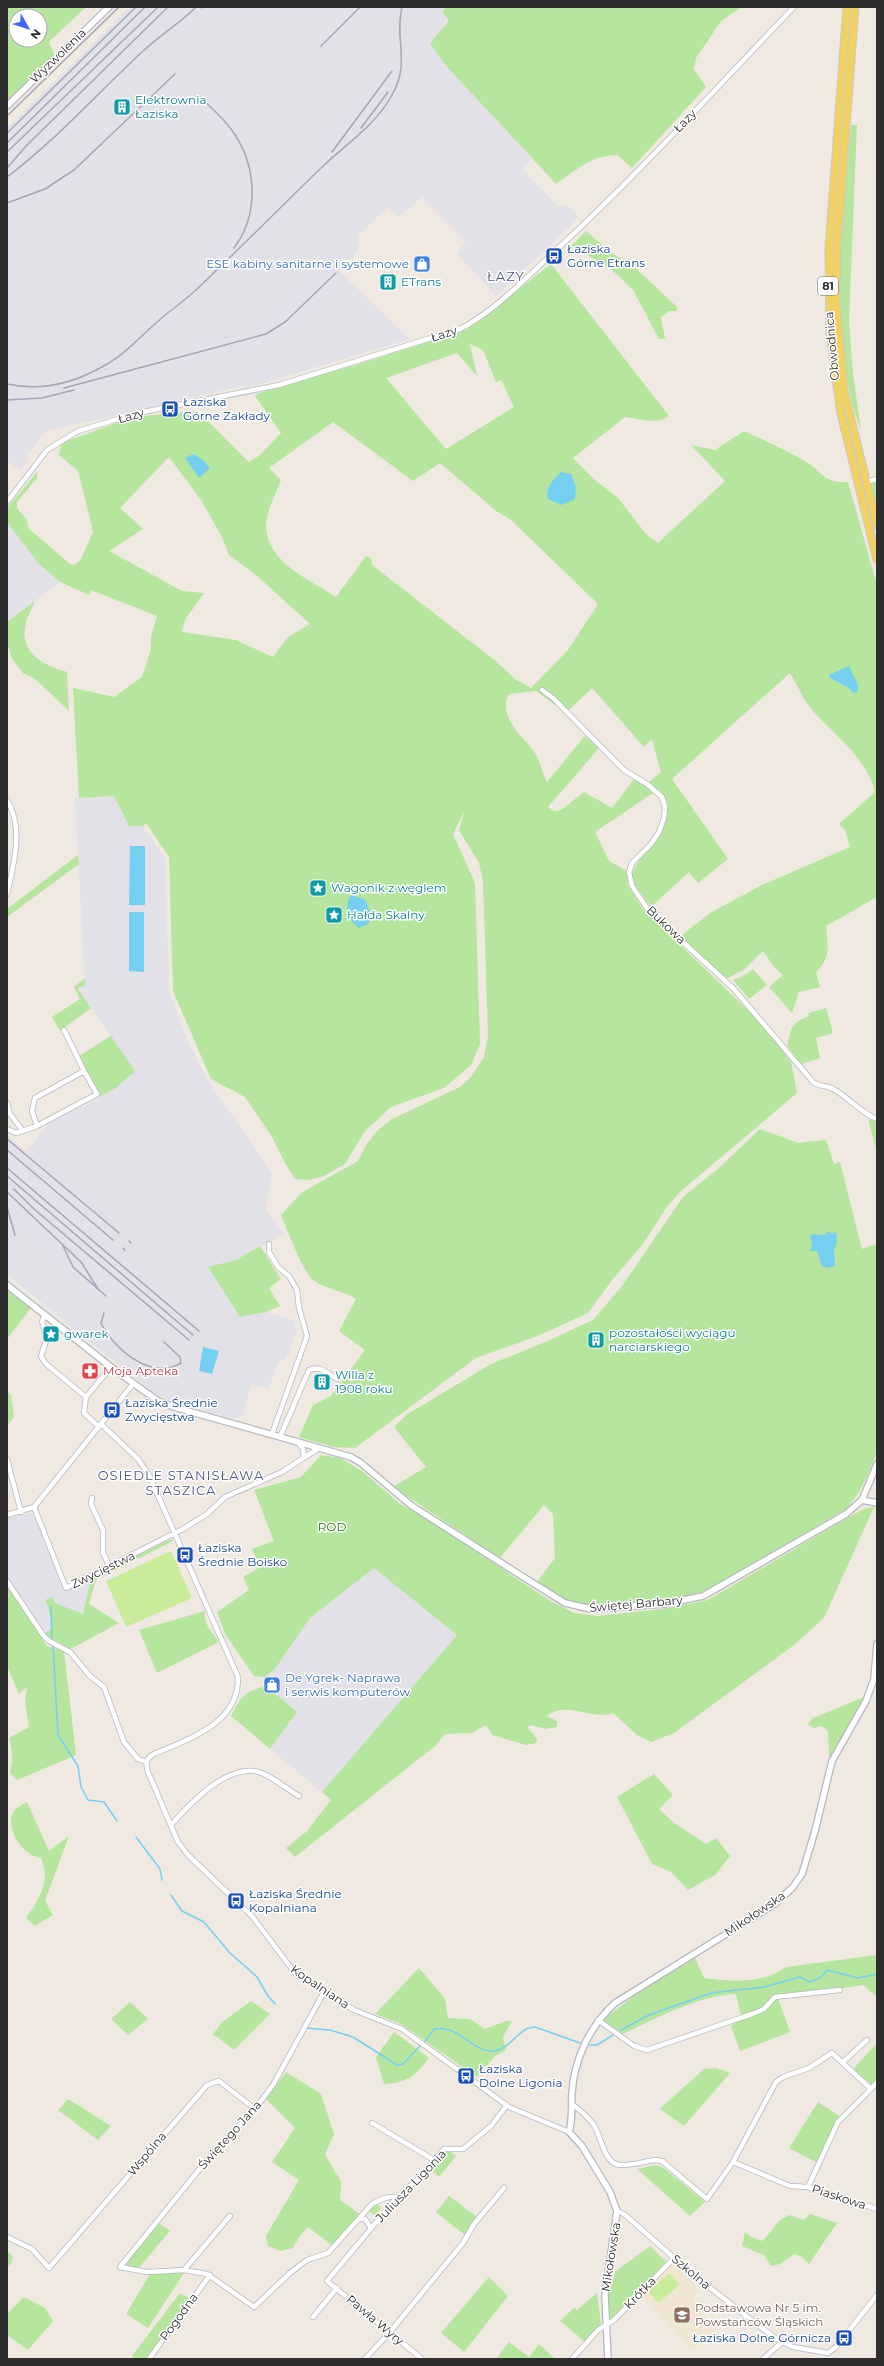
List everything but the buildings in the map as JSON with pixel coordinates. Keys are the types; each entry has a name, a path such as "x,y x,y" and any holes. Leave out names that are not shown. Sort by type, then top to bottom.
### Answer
{"main road":[{"name":"Obwodnica","path":"847,7 829,248 829,315 834,371 841,414 877,560"},
{"name":"Obwodnica","path":"855,7 837,244 836,304 844,391 877,525"}],"street":[{"name":"Wyzwolenia","path":"7,106 109,7"},
{"name":"Łazy","path":"7,502 47,450 78,431 138,413 279,385 460,329 476,320 496,305 586,222 794,7"},
{"path":"866,482 877,479"},
{"name":"Bukowa","path":"542,690 571,715 624,770 647,784 662,797 665,807 664,818 659,832 651,844 640,853 628,872 632,886 649,911 733,988 813,1082 818,1086 833,1088 866,1115 877,1119"},
{"path":"7,800 13,810 17,830 7,894"},
{"path":"7,1128 16,1133 37,1126 97,1094 64,1030"},
{"path":"37,1126 32,1111 35,1098 84,1071"},
{"path":"7,1103 10,1114 23,1131"},
{"path":"269,1244 268,1248 278,1267 292,1279 297,1290 299,1308 307,1336 272,1434"},
{"name":"Świętej Barbary","path":"7,1285 133,1384 158,1401 174,1407 351,1457 361,1463 412,1506 516,1573 565,1603 591,1610 664,1604 703,1596 846,1514 862,1500 877,1464"},
{"path":"45,1315 42,1321 47,1338 41,1356 45,1363 86,1397"},
{"path":"7,1581 43,1635 49,1641 70,1652 90,1676 104,1687 124,1742 138,1759 146,1762 152,1755 201,1734 216,1723 233,1702 238,1685 238,1677 232,1660 149,1475 138,1459 84,1413 86,1397 111,1367"},
{"path":"280,1437 309,1370 319,1368 336,1379"},
{"path":"7,1516 34,1507 101,1426 133,1384"},
{"path":"298,1442 303,1449 304,1458"},
{"name":"Zwycięstwa","path":"34,1507 66,1588 175,1534 206,1514 225,1497 282,1472 319,1448"},
{"path":"7,1460 21,1512"},
{"path":"92,1498 91,1504 103,1530 103,1553 110,1567"},
{"path":"862,1500 877,1503"},
{"name":"Mikołowska","path":"608,2359 605,2326 605,2295 617,2211 610,2192 578,2141 569,2132 576,2065 598,2020 615,2003 776,1903 793,1887 802,1874 809,1852 832,1760 866,1701 874,1679 877,1644"},
{"name":"Kopalniana","path":"146,1762 148,1772 171,1825 188,1855 252,1916 290,1969 324,1992 360,2013 393,2024 507,2105 569,2132"},
{"path":"171,1825 194,1800 219,1781 241,1772 260,1772 299,1796"},
{"path":"598,2020 634,2046 647,2050 752,2014 764,2009 775,1997 840,1990"},
{"name":"Świętego Jana","path":"120,2267 211,2155 255,2109 273,2085 324,1992"},
{"path":"843,2062 867,2040"},
{"path":"572,2104 582,2111 594,2126 608,2157 612,2162 619,2165 656,2160 662,2161 707,2199 734,2162 776,2082 783,2076 809,2068 832,2053 871,2089"},
{"name":"Wspólna","path":"7,2237 32,2249 50,2268 207,2085 219,2081 255,2109"},
{"path":"808,2187 838,2122 877,2082"},
{"name":"Juliusza Ligonia","path":"327,2281 398,2197 444,2149 463,2149 490,2126 507,2105"},
{"path":"372,2123 434,2160"},
{"name":"Piaskowa","path":"734,2162 790,2186 808,2187 877,2209"},
{"path":"365,2359 390,2332 463,2243 474,2224 504,2188"},
{"path":"359,2219 372,2204 392,2196 398,2197"},
{"name":"Szkolna","path":"617,2211 624,2214 707,2286 782,2342 793,2347 828,2353"},
{"path":"184,2270 230,2216"},
{"name":"Juliusza Ligonia","path":"120,2267 147,2272 184,2270 210,2275 254,2307 307,2260 328,2252 359,2219 365,2219 371,2228"},
{"name":"Krótka","path":"572,2359 598,2330 614,2320 674,2258"},
{"name":"Pogodna","path":"149,2359 210,2275"},
{"name":"Pawła Wyry","path":"327,2281 422,2359"},
{"path":"313,2317 337,2288"},
{"path":"828,2359 828,2353 836,2348 877,2295"},
{"path":"763,2359 782,2342"}],"shaded area":[{"path":"130,7 447,7 442,12 450,21 431,43 447,67 532,159 522,169 559,207 567,205 578,216 569,227 496,296 457,254 466,241 422,197 399,217 388,207 358,235 359,250 339,271 410,339 244,389 243,386 47,431 25,457 29,461 20,471 7,461 7,128"},
{"path":"7,522 38,563 60,582 7,622"},
{"path":"114,796 129,826 143,826 165,858 169,990 187,1040 208,1081 272,1174 266,1211 284,1233 236,1260 208,1268 240,1317 266,1312 294,1320 297,1330 286,1359 278,1362 269,1388 251,1385 243,1415 233,1419 160,1397 7,1274 7,1135 26,1151 55,1117 87,1105 116,1088 135,1071 77,988 85,986 75,799"},
{"path":"33,1513 49,1547 64,1590 91,1578 83,1614 55,1603 47,1604 51,1629 44,1634 7,1580 7,1517"},
{"path":"374,1568 457,1635 322,1792 270,1749 297,1712 266,1686 265,1677 275,1669 310,1618"},
{"name":"Podstawowa Nr 5 im. Powstańców Śląskich","path":"673,2264 700,2290 693,2299 716,2330 693,2349 641,2295"}],"green space":[{"path":"7,7 86,7 49,42 55,56 7,103"},
{"path":"447,7 742,7 721,21 696,58 694,69 706,87 632,168 617,155 608,156 592,160 556,184 447,67 430,43 449,21 442,11"},
{"path":"851,125 857,125 849,321 853,374 861,430 850,397 844,360 841,321 840,280 844,199"},
{"path":"586,231 613,254 631,264 677,307 677,311 669,311 661,317 665,339 659,339 633,290 610,268 571,246"},
{"path":"551,264 669,416 664,419 653,421 625,417 573,458 595,480 618,498 646,534 658,543 725,481 691,445 715,450 744,431 803,460 828,479 833,481 848,482 877,585 877,897 826,926 828,945 826,956 821,967 816,972 820,987 799,992 792,1013 769,987 783,975 775,968 763,951 745,969 726,979 681,936 710,913 762,885 850,847 845,830 839,824 875,792 865,768 849,748 809,706 790,673 672,779 728,859 698,883 689,872 651,907 635,885 632,875 627,884 643,909 759,1021 791,1062 797,1093 680,1192 666,1208 643,1244 612,1280 588,1313 540,1335 476,1358 355,1448 334,1447 299,1437 313,1405 331,1396 365,1350 339,1331 356,1299 323,1286 313,1280 300,1260 281,1215 301,1193 358,1161 366,1145 378,1130 392,1119 460,1087 470,1078 484,1057 488,1036 483,882 479,863 459,830 465,810 453,834 475,883 480,1044 471,1065 444,1088 391,1107 365,1131 345,1164 322,1177 308,1180 295,1179 271,1135 245,1097 211,1079 173,991 169,857 146,823 143,826 129,826 114,796 79,798 73,688 114,697 142,677 151,649 151,636 157,616 91,590 89,595 60,582 38,563 7,522 7,508 37,472 37,478 17,502 17,508 26,519 29,529 70,564 74,565 80,561 93,532 78,471 59,455 61,443 133,417 198,411 249,462 259,456 281,433 255,396 259,393 362,363 466,330","holes":["470,344 483,350 496,382 501,380 514,407 446,449 386,378 457,353 477,376","333,422 413,481 440,463 496,511 511,520 598,604 568,650 531,688 515,679 497,662 372,565 371,558 366,556 336,597 290,568 273,549 268,537 266,524 267,519 270,507 281,480 269,468","169,457 201,500 222,537 229,555 256,575 310,624 288,637 273,657 236,640 182,632 185,620 204,593 182,591 109,551 143,529 120,508","592,688 644,747 652,739 661,772 648,783 634,779 612,808 584,792 561,810 554,811 548,807 599,748 585,736 547,782 535,753 513,726 506,711 506,703 509,694 536,691 566,713","659,789 665,801 667,812 664,823 659,833 637,863 632,874 609,861 595,832"]},
{"path":"877,482 877,511 870,484"},
{"path":"35,601 25,627 27,645 31,652 43,662 67,672 69,711 35,679 23,673 12,659 7,643 7,622"},
{"path":"78,855 79,864 7,917 7,909"},
{"path":"753,969 767,985 749,999 733,980 747,974"},
{"path":"85,978 85,986 77,988 91,1008 60,1031 52,1017 80,999 74,987"},
{"path":"826,1008 833,1033 816,1038 820,1058 801,1064 787,1045 791,1030 795,1024 809,1016 808,1013"},
{"path":"111,1036 135,1071 116,1088 100,1097 79,1056"},
{"path":"869,1119 877,1122 877,1153 869,1123"},
{"path":"760,1129 798,1143 826,1140 834,1164 840,1162 862,1249 877,1244 877,1450 865,1481 857,1495 846,1509 705,1591 661,1602 597,1606 575,1605 537,1582 555,1558 553,1514 544,1505 500,1558 393,1487 426,1467 394,1427 406,1415 491,1364 543,1343 593,1320 622,1286 683,1197 720,1167"},
{"path":"260,1246 281,1279 269,1288 280,1306 266,1312 240,1317 208,1267 236,1260"},
{"path":"7,1290 31,1308 7,1339"},
{"path":"7,1391 11,1395 14,1417 7,1426"},
{"name":"ROD","path":"321,1455 340,1458 362,1471 400,1504 427,1519 549,1600 574,1613 597,1616 662,1609 708,1600 849,1517 866,1508 874,1507 824,1618 794,1645 674,1733 651,1742 637,1735 613,1713 596,1715 563,1710 547,1716 557,1721 557,1727 546,1729 531,1725 527,1727 537,1739 536,1743 526,1745 492,1735 486,1725 472,1733 445,1734 435,1746 295,1857 286,1848 306,1832 331,1800 322,1792 457,1635 374,1568 310,1618 275,1669 265,1677 254,1676 225,1634 217,1612 249,1590 243,1577 260,1567 252,1549 274,1541 254,1490 301,1477"},
{"path":"171,1539 173,1541 96,1580 89,1604 119,1623 71,1649 44,1634 51,1629 50,1614 45,1600 52,1597 55,1603 83,1614 91,1578"},
{"path":"171,1551 192,1598 126,1627 106,1581"},
{"path":"7,1586 47,1646 64,1651 76,1755 17,1780 10,1773 12,1756 9,1738 29,1727 25,1701 27,1687 19,1694 7,1666"},
{"path":"205,1611 205,1620 219,1642 157,1673 139,1630"},
{"path":"266,1686 297,1712 270,1749 231,1716 240,1699 253,1690"},
{"path":"864,1697 829,1759 828,1731 822,1726 814,1728 807,1724 813,1718"},
{"path":"654,1774 673,1795 659,1809 674,1823 706,1844 716,1838 730,1856 715,1875 688,1890 671,1872 652,1864 617,1797"},
{"path":"27,1802 49,1851 69,1836 45,1901 53,1915 35,1926 26,1918 42,1890 45,1875 44,1867 41,1858 34,1856 22,1847 13,1833 11,1826 14,1811"},
{"path":"877,1955 877,1997 863,1985 778,1998 790,2032 740,2051 731,2026 741,2016 736,1994 692,2003 622,2034 603,2020 639,1992 695,1958 704,1978 736,1981 757,1979 777,1973 786,1967"},
{"path":"419,1968 445,1999 448,2018 470,2019 485,2029 506,2021 512,2021 503,2037 506,2050 495,2056 477,2077 401,2024 375,2014"},
{"path":"251,2001 270,2014 234,2050 213,2034 222,2022"},
{"path":"130,2002 148,2019 128,2035 111,2019"},
{"path":"394,2032 429,2058 415,2074 405,2080 384,2084 376,2057"},
{"path":"877,2043 877,2083 873,2086 853,2069"},
{"path":"716,2068 730,2073 684,2126 660,2109 704,2069"},
{"path":"286,2072 321,2094 334,2134 325,2154 341,2182 340,2200 361,2215 333,2246 308,2227 299,2237 293,2248 281,2251 268,2246 266,2236 299,2180 272,2162 295,2128 266,2099"},
{"path":"68,2099 111,2126 98,2140 58,2110"},
{"path":"818,2102 841,2117 818,2163 789,2148"},
{"path":"447,2149 456,2156 439,2177 430,2169"},
{"path":"656,2165 664,2168 705,2202 690,2216 637,2169"},
{"path":"449,2196 477,2217 465,2235 436,2212"},
{"path":"376,2203 381,2208 375,2216 369,2211"},
{"path":"810,2214 837,2223 809,2264 802,2257 794,2254 780,2264 771,2266 764,2255 742,2246 745,2232 751,2237 763,2241 780,2220 789,2215 804,2220"},
{"path":"157,2222 170,2231 138,2269 123,2266"},
{"path":"650,2246 666,2262 610,2320 608,2318 608,2294 616,2271"},
{"path":"7,2250 13,2257 11,2264 7,2267"},
{"path":"166,2272 184,2273 148,2328 126,2314 150,2274"},
{"path":"670,2273 680,2285 658,2303 648,2291"},
{"path":"489,2277 508,2296 464,2352 441,2333"},
{"path":"180,2293 191,2299 147,2359 135,2359 132,2356"},
{"path":"597,2293 601,2324 584,2341 560,2321 574,2308 577,2310"},
{"path":"24,2297 45,2308 53,2321 28,2350 7,2335 7,2314"},
{"path":"509,2342 529,2357 539,2344 555,2359 496,2359"}],"water":[{"path":"193,454 203,460 210,468 199,478 185,458"},
{"path":"561,472 571,474 576,487 575,499 562,505 548,499 547,495 550,484"},
{"path":"849,666 858,685 858,692 854,693 847,687 830,678 829,675"},
{"path":"130,846 145,846 145,905 129,905"},
{"path":"352,895 365,900 370,912 369,923 359,928 352,921 348,912 347,903"},
{"path":"129,912 144,912 144,972 129,971"},
{"path":"828,1231 833,1234 836,1231 837,1243 834,1249 835,1266 827,1268 822,1266 817,1251 810,1251 812,1246 810,1236 812,1234 825,1235"},
{"path":"203,1347 219,1351 212,1374 199,1371"}],"waterway":[{"path":"51,1607 52,1640"},
{"path":"53,1644 58,1735 78,1766 81,1787 88,1800 104,1802 117,1821"},
{"path":"136,1837 160,1869 162,1880"},
{"path":"171,1895 182,1911 204,1922 230,1953 257,1977 268,1996 275,2004"},
{"path":"621,2030 649,2015 711,1993 764,1987 800,1977 810,1982 820,1978 827,1970 858,1978 877,1974"},
{"path":"424,2043 434,2029 443,2029 458,2034 479,2048 493,2051 505,2047 524,2031 535,2027 580,2043"},
{"path":"305,2028 330,2030 353,2037 397,2065 403,2064 421,2045"},
{"path":"590,2045 597,2045 613,2035"}],"railway":[{"path":"7,116 119,7"},
{"path":"7,133 136,7"},
{"path":"7,143 145,7"},
{"path":"7,152 158,7"},
{"path":"7,168 27,145 168,7"},
{"path":"7,177 42,148 142,52 196,7"},
{"path":"321,46 360,7"},
{"path":"7,384 31,387 55,385 89,374 116,359 196,290 321,168 360,134 385,106 398,83 401,61 400,19 402,7"},
{"path":"332,152 392,71"},
{"path":"7,203 45,189 74,170 175,74"},
{"path":"361,128 388,92"},
{"path":"199,96 231,129 240,143 246,157 250,173 252,188 248,220 234,248"},
{"path":"64,388 266,334 285,322 336,273"},
{"path":"7,400 42,398 74,390"},
{"path":"7,1139 119,1233"},
{"path":"7,1150 113,1240"},
{"path":"7,1168 199,1331"},
{"path":"7,1176 193,1335"},
{"path":"14,1189 34,1209 189,1340"},
{"path":"7,1192 81,1262 98,1289"},
{"path":"7,1207 15,1235"},
{"path":"63,1246 73,1267 106,1296"},
{"path":"104,1313 101,1323 114,1342 123,1351 145,1365 157,1368 169,1367 181,1363 180,1357 164,1342"}],"place":[{"name":"Elektrownia Łaziska","path":"122,107"},
{"name":"Łaziska Górne Etrans","path":"554,256"},
{"name":"ESE kabiny sanitarne i systemowe","path":"422,264"},
{"name":"ETrans","path":"388,282"},
{"name":"Łaziska Górne Zakłady","path":"170,409"},
{"name":"Wagonik z węglem","path":"318,888"},
{"name":"Hałda Skalny","path":"334,915"},
{"name":"gwarek","path":"51,1334"},
{"name":"pozostałości wyciągu narciarskiego","path":"596,1340"},
{"name":"Moja Apteka","path":"90,1371"},
{"name":"Willa z 1908 roku","path":"322,1382"},
{"name":"Łaziska Średnie Zwycięstwa","path":"112,1410"},
{"name":"Łaziska Średnie Boisko","path":"185,1555"},
{"name":"De Ygrek- Naprawa i serwis komputerów","path":"272,1685"},
{"name":"Łaziska Średnie Kopalniana","path":"236,1901"},
{"name":"Łaziska Dolne Ligonia","path":"466,2076"},
{"name":"Podstawowa Nr 5 im. Powstańców Śląskich","path":"682,2315"},
{"name":"Łaziska Dolne Górnicza","path":"844,2338"}],"district":[{"name":"ŁAZY","path":"506,276"},
{"name":"OSIEDLE STANISŁAWA STASZICA","path":"181,1482"}]}
